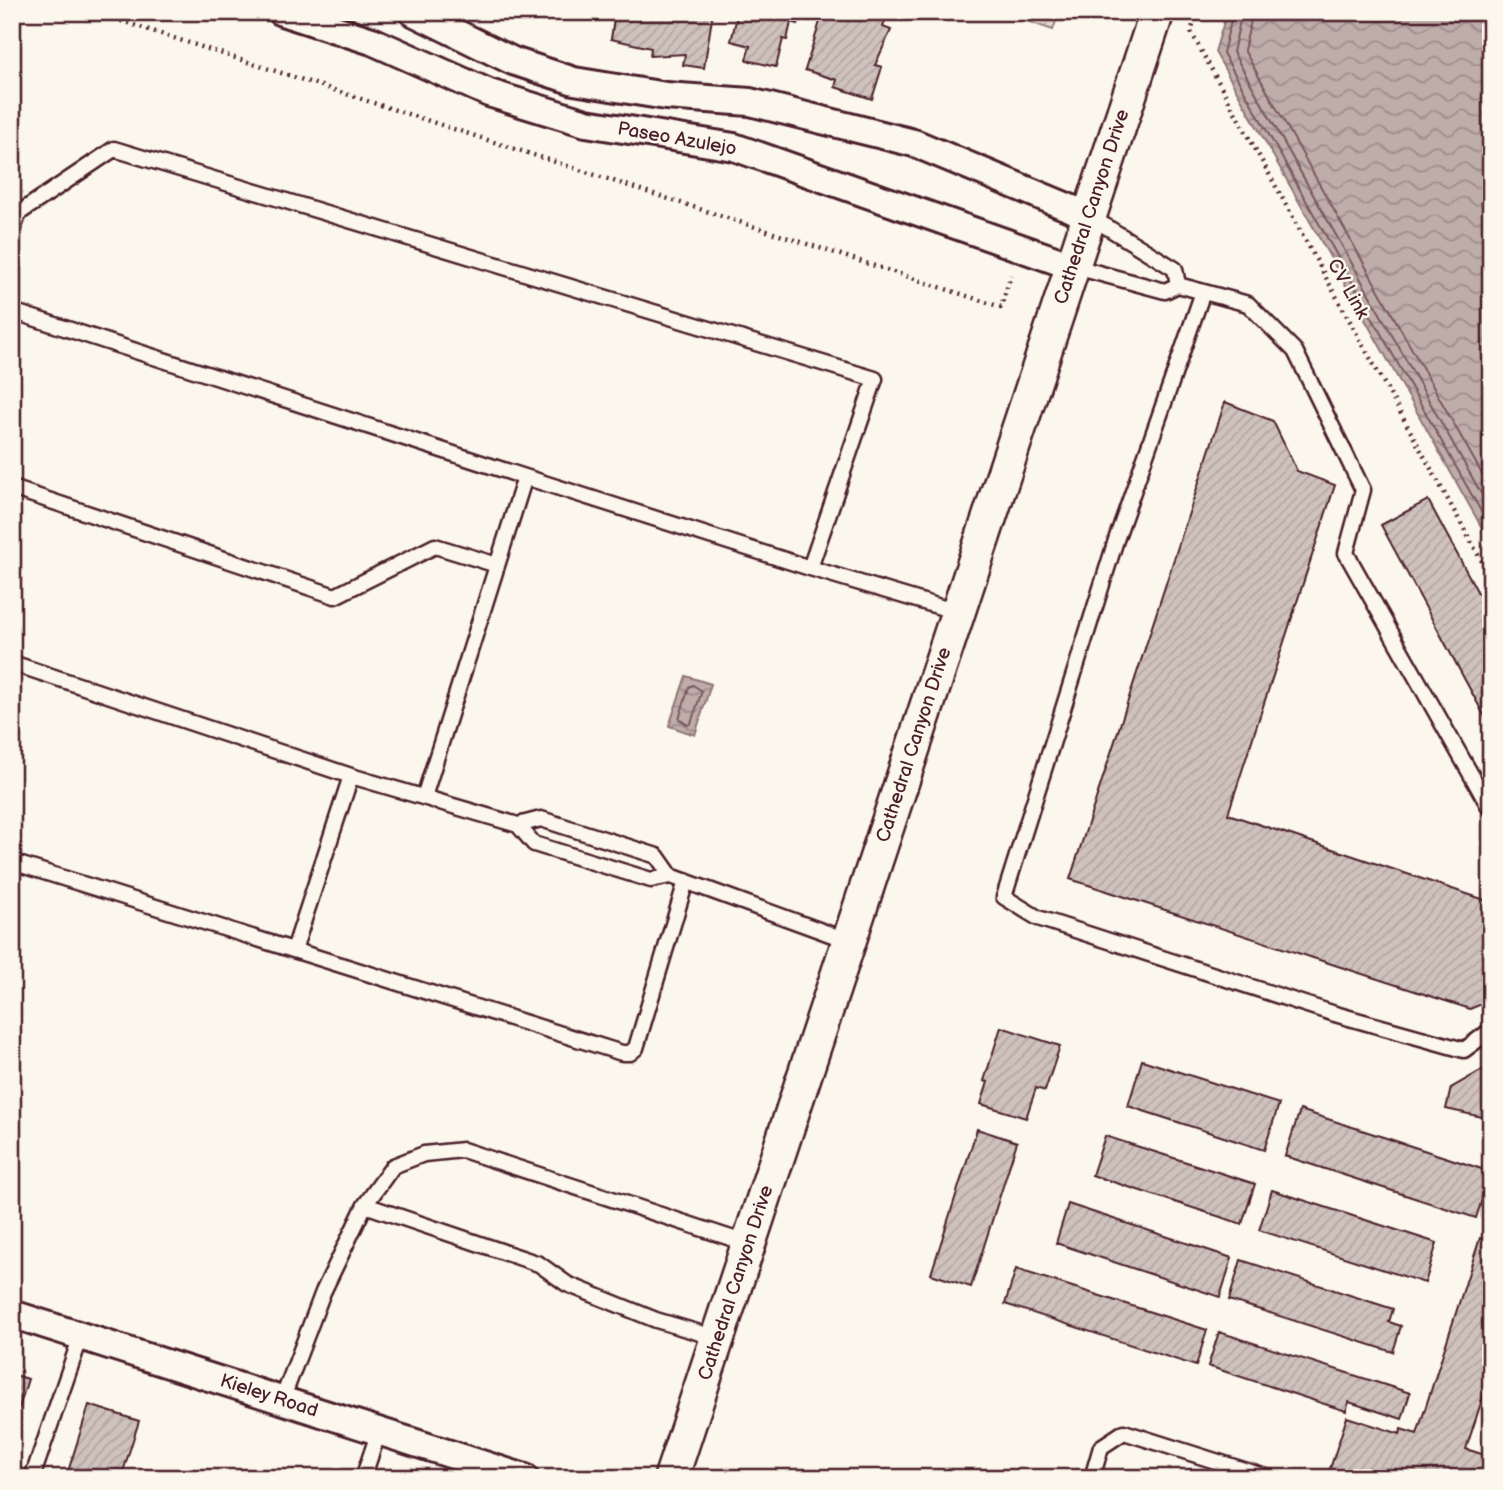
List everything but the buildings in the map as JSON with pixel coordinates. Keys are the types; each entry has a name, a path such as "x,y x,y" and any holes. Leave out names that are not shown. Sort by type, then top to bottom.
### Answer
{"street":[{"name":"Paseo Azulejo","path":"282,12 372,41 489,93 586,123 734,147 1072,266"},
{"name":"Paseo Azulejo","path":"413,12 513,61 574,81 666,96 750,102 914,143 1089,216"},
{"name":"Cathedral Canyon Drive","path":"671,1478 1157,12"},
{"name":"Kieley Road","path":"12,1314 525,1478"}],"lane":[{"path":"12,232 19,213 114,149 875,379 810,568"},
{"path":"1089,216 1175,269 1178,285"},
{"path":"1072,266 1165,291 1178,285 1248,304 1295,351 1363,490 1346,554 1491,810"},
{"path":"1203,292 1116,540 1003,897 1038,918 1335,1014 1465,1050 1491,1030"},
{"path":"12,311 524,477 957,612"},
{"path":"424,797 524,477"},
{"path":"12,488 335,596 435,545 498,565"},
{"path":"12,663 351,776 518,825 541,819 657,856 679,879"},
{"path":"294,950 351,776"},
{"path":"518,825 534,844 651,880 679,879 849,941"},
{"path":"12,862 631,1053 636,1048 679,879"},
{"path":"282,1400 323,1292 365,1205 393,1166 424,1154 463,1150 749,1244"},
{"path":"365,1205 539,1264 567,1284 656,1320 718,1338"},
{"path":"32,1478 81,1336"},
{"path":"363,1478 379,1431"},
{"path":"1091,1478 1101,1447 1124,1432 1269,1478"}],"path":[{"path":"94,12 1001,307 1011,274"},
{"name":"CV Link","path":"1197,12 1191,32 1491,578"}],"shaded area":[{"path":"1000,12 1059,12 1053,30"}],"water":[{"path":"1227,12 1491,12 1491,544 1215,52"},
{"path":"686,676 711,684 695,735 669,726"}]}
